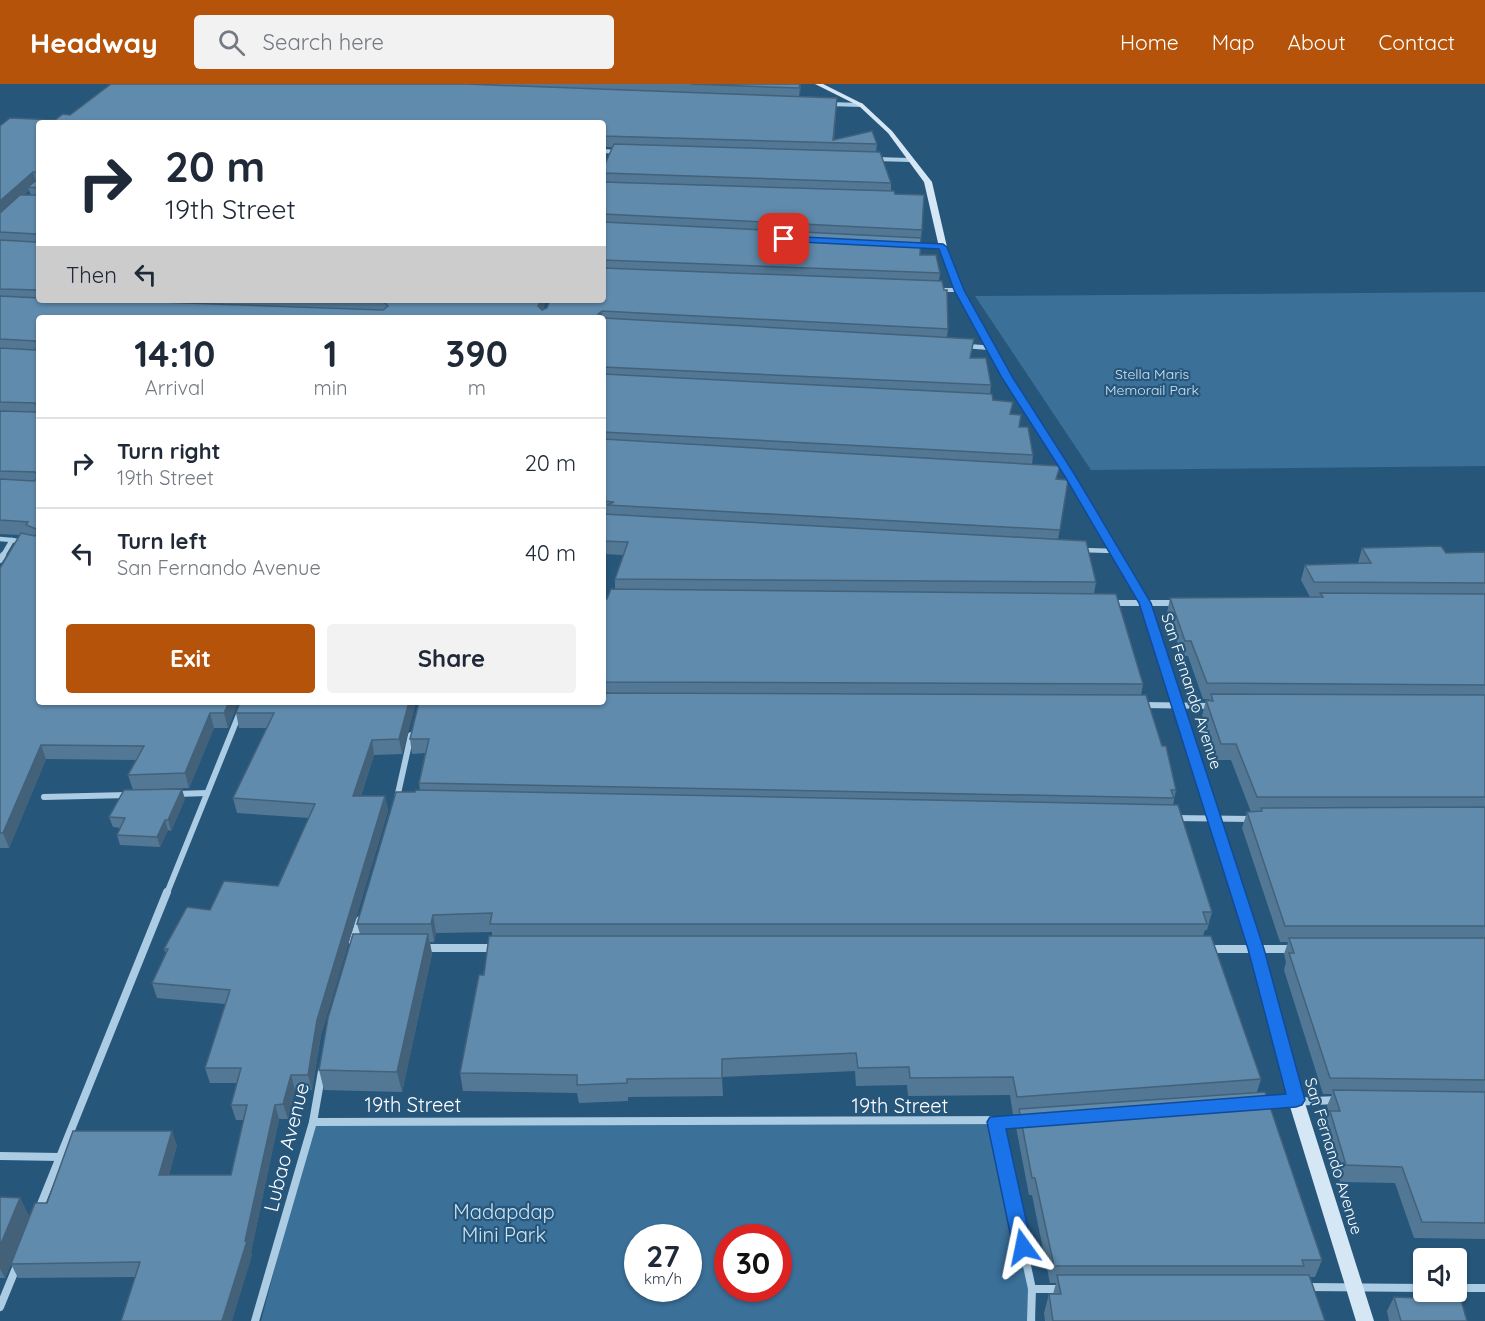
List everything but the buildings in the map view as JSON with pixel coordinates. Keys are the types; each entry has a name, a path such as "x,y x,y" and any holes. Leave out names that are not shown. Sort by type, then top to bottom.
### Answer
{"main road":[{"name":"San Fernando Avenue","path":"818,84 861,105 890,132 909,160 928,182 943,247 959,290 1008,378 1070,475 1145,603 1256,949 1296,1100 1365,1321"}],"street":[{"path":"826,104 861,105"},
{"path":"606,151 623,152"},
{"path":"607,162 611,152"},
{"path":"873,159 909,160"},
{"path":"920,199 932,200"},
{"path":"908,245 943,247"},
{"path":"935,290 959,290"},
{"path":"957,346 992,348"},
{"path":"1013,403 1025,404"},
{"path":"1058,474 1070,475"},
{"path":"0,539 36,544"},
{"path":"0,560 12,540"},
{"path":"1078,549 1114,551"},
{"path":"1098,603 1180,603"},
{"path":"34,1222 243,705"},
{"path":"1131,705 1225,706"},
{"path":"408,802 396,802 414,724"},
{"path":"172,794 207,793"},
{"path":"44,797 137,795"},
{"path":"1167,818 1262,819"},
{"path":"362,914 352,948 363,948"},
{"path":"411,948 506,948"},
{"path":"1196,949 1302,949"},
{"name":"Lubao Avenue","path":"255,1321 313,1122 324,1058"},
{"path":"1250,1104 1296,1100 1343,1101"},
{"name":"19th Street","path":"313,1122 668,1119 996,1122 1031,1120"},
{"path":"996,1122 1032,1289 1031,1321"},
{"path":"0,1156 60,1158"},
{"path":"0,1307 21,1254"},
{"path":"1298,1287 1413,1288"},
{"path":"1467,1288 1485,1288"},
{"path":"1032,1289 1066,1289"}],"green space":[{"name":"Stella Maris Memorail Park","path":"1485,292 1485,466 1091,470 975,296"},
{"name":"Madapdap Mini Park","path":"313,1122 996,1122 1036,1321 261,1321"}],"route":[{"path":"784,239 943,247 959,290 1008,378 1070,475 1145,603 1256,949 1296,1100 996,1122 1023,1247"}]}
